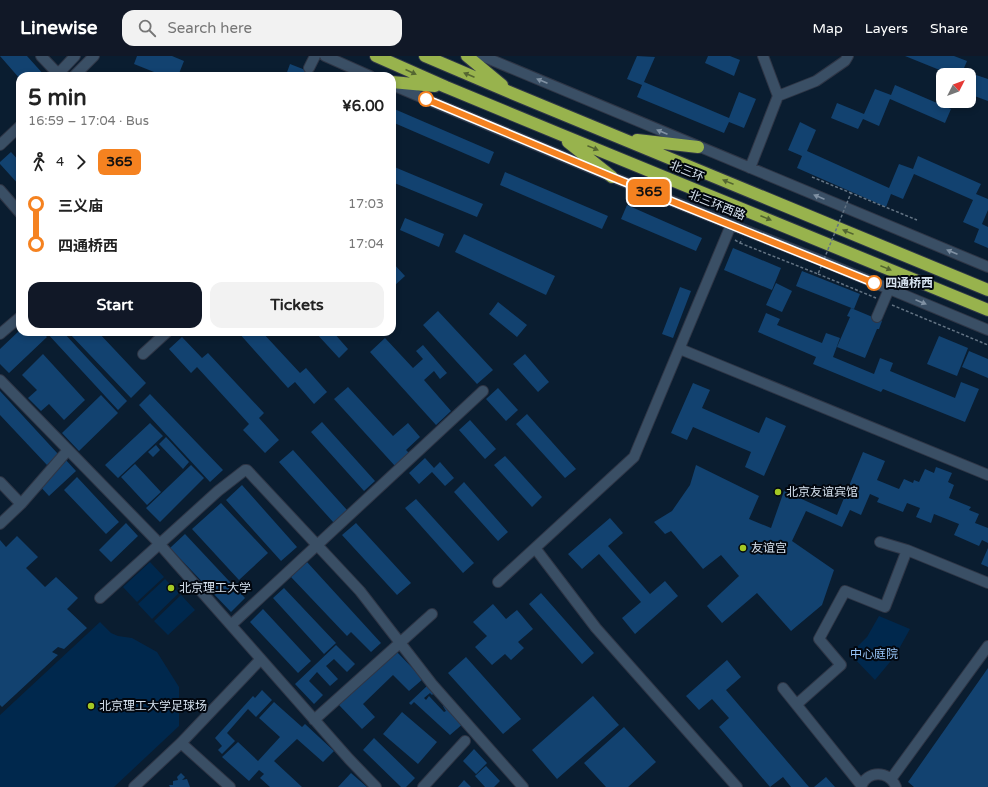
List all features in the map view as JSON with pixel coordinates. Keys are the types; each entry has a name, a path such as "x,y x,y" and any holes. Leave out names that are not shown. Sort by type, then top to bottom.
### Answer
{"highway":[{"name":"北三环","path":"376,56 557,134 988,310"},
{"name":"北三环","path":"425,56 988,290"},
{"path":"433,56 452,68"},
{"path":"467,56 514,94"},
{"path":"396,84 446,87"},
{"path":"557,134 612,177"},
{"path":"622,138 698,147"}],"street":[{"path":"41,56 56,72"},
{"path":"62,72 75,56"},
{"path":"78,72 94,56"},
{"path":"310,68 315,56"},
{"path":"324,56 361,72"},
{"path":"482,56 988,267"},
{"path":"750,168 778,96 763,56"},
{"path":"778,96 816,81 845,60 848,56"},
{"name":"北三环西路","path":"396,86 612,177 625,187 731,224 988,330"},
{"path":"0,145 16,130"},
{"path":"0,190 16,208"},
{"path":"498,582 634,457 731,224"},
{"path":"877,317 889,289"},
{"path":"0,334 16,320"},
{"path":"143,354 163,336"},
{"path":"680,349 988,475"},
{"path":"0,380 160,544 314,720 376,787"},
{"path":"231,625 316,544 482,391"},
{"path":"0,524 21,504 68,450"},
{"path":"100,598 218,491 244,470 247,470 360,591 432,684 522,787"},
{"path":"0,482 21,504"},
{"path":"880,542 907,550 988,583"},
{"path":"535,548 596,628 737,787"},
{"path":"797,704 841,665 819,639 844,591 885,607 907,550"},
{"path":"314,720 432,614"},
{"path":"783,688 861,786 868,777 882,774 893,783 988,646"},
{"path":"134,787 181,743 261,659"},
{"path":"423,787 465,740"},
{"path":"181,743 230,787"}],"path":[{"path":"812,177 917,220"},
{"path":"818,274 851,193"},
{"path":"740,243 988,345"}],"green space":[{"path":"150,562 164,577 137,602 123,587"},
{"path":"165,579 179,593 152,619 138,604"},
{"path":"181,595 195,610 168,635 154,621"},
{"name":"中心庭院","path":"879,616 910,629 895,656 875,680 850,654 867,637"},
{"name":"北京理工大学足球场","path":"100,622 111,633 118,636 132,638 157,652 179,687 179,726 114,787 0,787 0,715"}],"building":[{"path":"0,56 27,56 41,72 16,72 16,74"},
{"path":"137,56 172,56 184,61 180,72 154,72 134,64"},
{"path":"637,56 655,57 644,82 729,118 739,92 756,99 744,128 729,122 724,133 637,97 642,85 627,79"},
{"path":"708,56 730,56 740,60 734,76 705,63"},
{"path":"905,56 954,56 967,61 964,68 936,69"},
{"path":"290,64 310,72 287,72"},
{"path":"976,75 988,79 988,101 976,97"},
{"path":"895,85 936,103 936,108 951,109 945,123 890,99 879,126 863,119 858,129 831,118 837,103 864,114 875,89 891,95"},
{"path":"396,110 494,152 489,164 396,124"},
{"path":"800,122 816,130 807,151 889,188 899,164 913,169 918,156 981,184 976,194 988,199 988,210 982,224 988,227 988,248 974,242 979,229 963,222 973,200 914,174 903,199 891,194 886,207 797,168 802,156 788,150"},
{"path":"11,152 16,158 16,182 0,164 0,162"},
{"path":"396,168 483,204 477,217 396,184"},
{"path":"505,172 608,216 602,229 500,185"},
{"path":"627,205 702,238 696,251 621,219"},
{"path":"405,218 444,234 439,247 400,230"},
{"path":"464,234 555,276 546,295 455,252"},
{"path":"733,248 781,268 772,290 724,270"},
{"path":"396,266 405,276 396,284"},
{"path":"802,271 860,294 854,309 796,286"},
{"path":"776,283 792,291 782,312 766,305"},
{"path":"680,287 691,291 673,338 662,334"},
{"path":"498,302 527,325 517,337 489,314"},
{"path":"851,308 882,321 879,329 877,329 865,358 837,347 850,317 847,316"},
{"path":"438,311 493,370 477,384 423,325"},
{"path":"766,313 780,319 777,325 822,343 826,333 840,338 833,357 874,374 880,358 893,363 890,371 955,398 961,382 979,389 965,422 883,389 881,392 813,364 816,357 758,332"},
{"path":"16,334 16,336 47,337 9,373 0,364 0,349"},
{"path":"50,336 67,336 127,401 118,410"},
{"path":"72,336 102,336 146,383 131,398"},
{"path":"242,336 266,336 300,373 306,368 327,392 314,404 295,382 288,388"},
{"path":"319,336 337,336 348,349 339,358"},
{"path":"939,336 968,348 957,376 927,364"},
{"path":"182,337 202,358 208,353 264,413 259,418 279,440 265,453 243,430 249,424 197,367 191,373 169,349"},
{"path":"385,338 413,368 423,359 416,351 423,345 447,373 440,379 434,371 424,380 451,411 436,425 370,352"},
{"path":"969,351 988,359 988,378 962,367"},
{"path":"43,354 85,400 64,420 49,404 41,411 28,398 37,390 22,375"},
{"path":"525,354 549,382 538,392 513,364"},
{"path":"693,383 710,390 702,408 759,433 766,417 786,426 764,476 745,467 751,452 693,427 687,440 671,433"},
{"path":"348,387 393,436 408,423 420,437 406,450 409,453 395,466 334,399"},
{"path":"498,388 518,410 506,421 486,399"},
{"path":"0,391 58,454 47,465 0,415"},
{"path":"150,394 223,470 210,482 139,405"},
{"path":"101,395 118,413 79,451 62,433"},
{"path":"527,414 576,469 565,478 516,424"},
{"path":"470,420 496,449 485,459 459,430"},
{"path":"322,422 375,481 364,491 311,432"},
{"path":"150,423 163,436 118,478 105,465"},
{"path":"166,437 189,462 183,469 159,444"},
{"path":"156,445 160,450 153,457 148,452"},
{"path":"293,450 347,510 334,523 279,462"},
{"name":"友谊宫","path":"863,452 885,461 877,480 899,489 904,479 913,483 914,480 919,482 925,469 934,473 936,467 952,473 948,482 954,485 949,498 971,507 969,510 979,514 975,523 988,528 988,543 982,540 979,546 954,535 959,524 934,514 931,523 916,517 920,508 907,503 903,512 877,502 879,498 870,494 861,515 850,510 842,527 806,511 792,541 834,570 822,605 791,631 757,593 722,623 707,606 739,576 721,555 703,569 671,531 665,534 654,522 672,511 690,485 696,465 759,496 749,519 771,528 784,491 837,515"},
{"path":"505,456 542,497 532,507 494,465"},
{"path":"425,458 434,468 440,462 454,478 445,486 432,472 419,484 409,473"},
{"path":"65,459 76,471 49,496 38,484"},
{"path":"135,464 161,492 147,505 121,477"},
{"path":"191,465 204,478 160,522 146,508"},
{"path":"77,477 119,522 106,534 64,490"},
{"path":"464,482 508,532 498,541 454,492"},
{"path":"242,485 297,547 281,561 226,500"},
{"path":"416,499 474,563 463,573 405,508"},
{"path":"221,503 268,553 239,580 192,529"},
{"path":"610,518 623,533 608,546 650,594 665,581 678,596 635,634 622,618 641,602 599,554 582,569 568,554"},
{"path":"126,523 138,536 111,562 99,550"},
{"path":"356,523 411,583 397,595 342,535"},
{"path":"185,534 245,598 231,612 170,548"},
{"path":"17,536 38,557 26,568 45,587 56,577 78,598 67,609 87,628 64,649 58,647 52,652 58,655 2,707 0,705 0,540 6,547"},
{"path":"988,548 988,567 981,564"},
{"path":"307,562 381,643 371,652 351,632 347,636 291,577"},
{"path":"284,588 336,643 324,654 273,598"},
{"path":"541,593 594,653 582,664 529,604"},
{"path":"493,604 506,619 517,610 533,629 518,642 524,648 511,660 505,654 492,665 475,647 487,636 473,622"},
{"path":"263,609 311,661 298,673 250,622"},
{"path":"336,645 355,664 347,672 334,659 326,666 338,679 330,686 317,672 309,681 323,695 314,704 295,684"},
{"path":"395,650 423,679 409,691 393,675 363,704 375,717 362,729 338,704"},
{"path":"466,657 521,719 503,734 448,673"},
{"path":"727,660 741,677 726,690 809,787 791,787 783,777 770,787 719,727 729,718 712,699 699,710 686,696"},
{"path":"988,668 988,787 914,787 908,782"},
{"path":"428,685 435,692 432,695 430,693 424,698 426,700 429,696 444,712 446,711 443,706 446,703 464,723 450,735 414,702 411,705 409,703"},
{"path":"262,690 272,700 256,717 248,709 227,733 235,741 222,754 218,750 222,746 215,738 253,696 255,698"},
{"path":"593,696 619,725 557,779 532,750"},
{"path":"274,702 302,727 305,724 334,751 323,762 297,739 274,761 302,787 270,787 260,778 264,774 259,770 249,781 222,757 238,742 258,761 280,737 259,718"},
{"path":"402,712 437,742 418,764 383,734"},
{"path":"624,727 656,762 628,787 606,787 584,763"},
{"path":"374,738 415,778 406,787 401,787 363,750"},
{"path":"474,749 487,763 476,774 463,761"},
{"path":"486,766 500,781 494,787 485,787 475,776"},
{"path":"181,773 185,777 182,780 187,779 190,787 170,787 169,785 173,785 173,781 178,780 177,777"},
{"path":"351,773 367,787 338,787"},
{"path":"826,777 835,787 814,787"},
{"path":"464,780 471,787 458,787"}],"bus line":[{"name":"365","path":"426,99 612,177 874,283"}],"place":[{"name":"四通桥西","path":"874,283"},
{"name":"北京友谊宾馆","path":"778,492"},
{"name":"友谊宫","path":"743,548"},
{"name":"北京理工大学","path":"171,588"},
{"name":"北京理工大学足球场","path":"91,706"}]}
